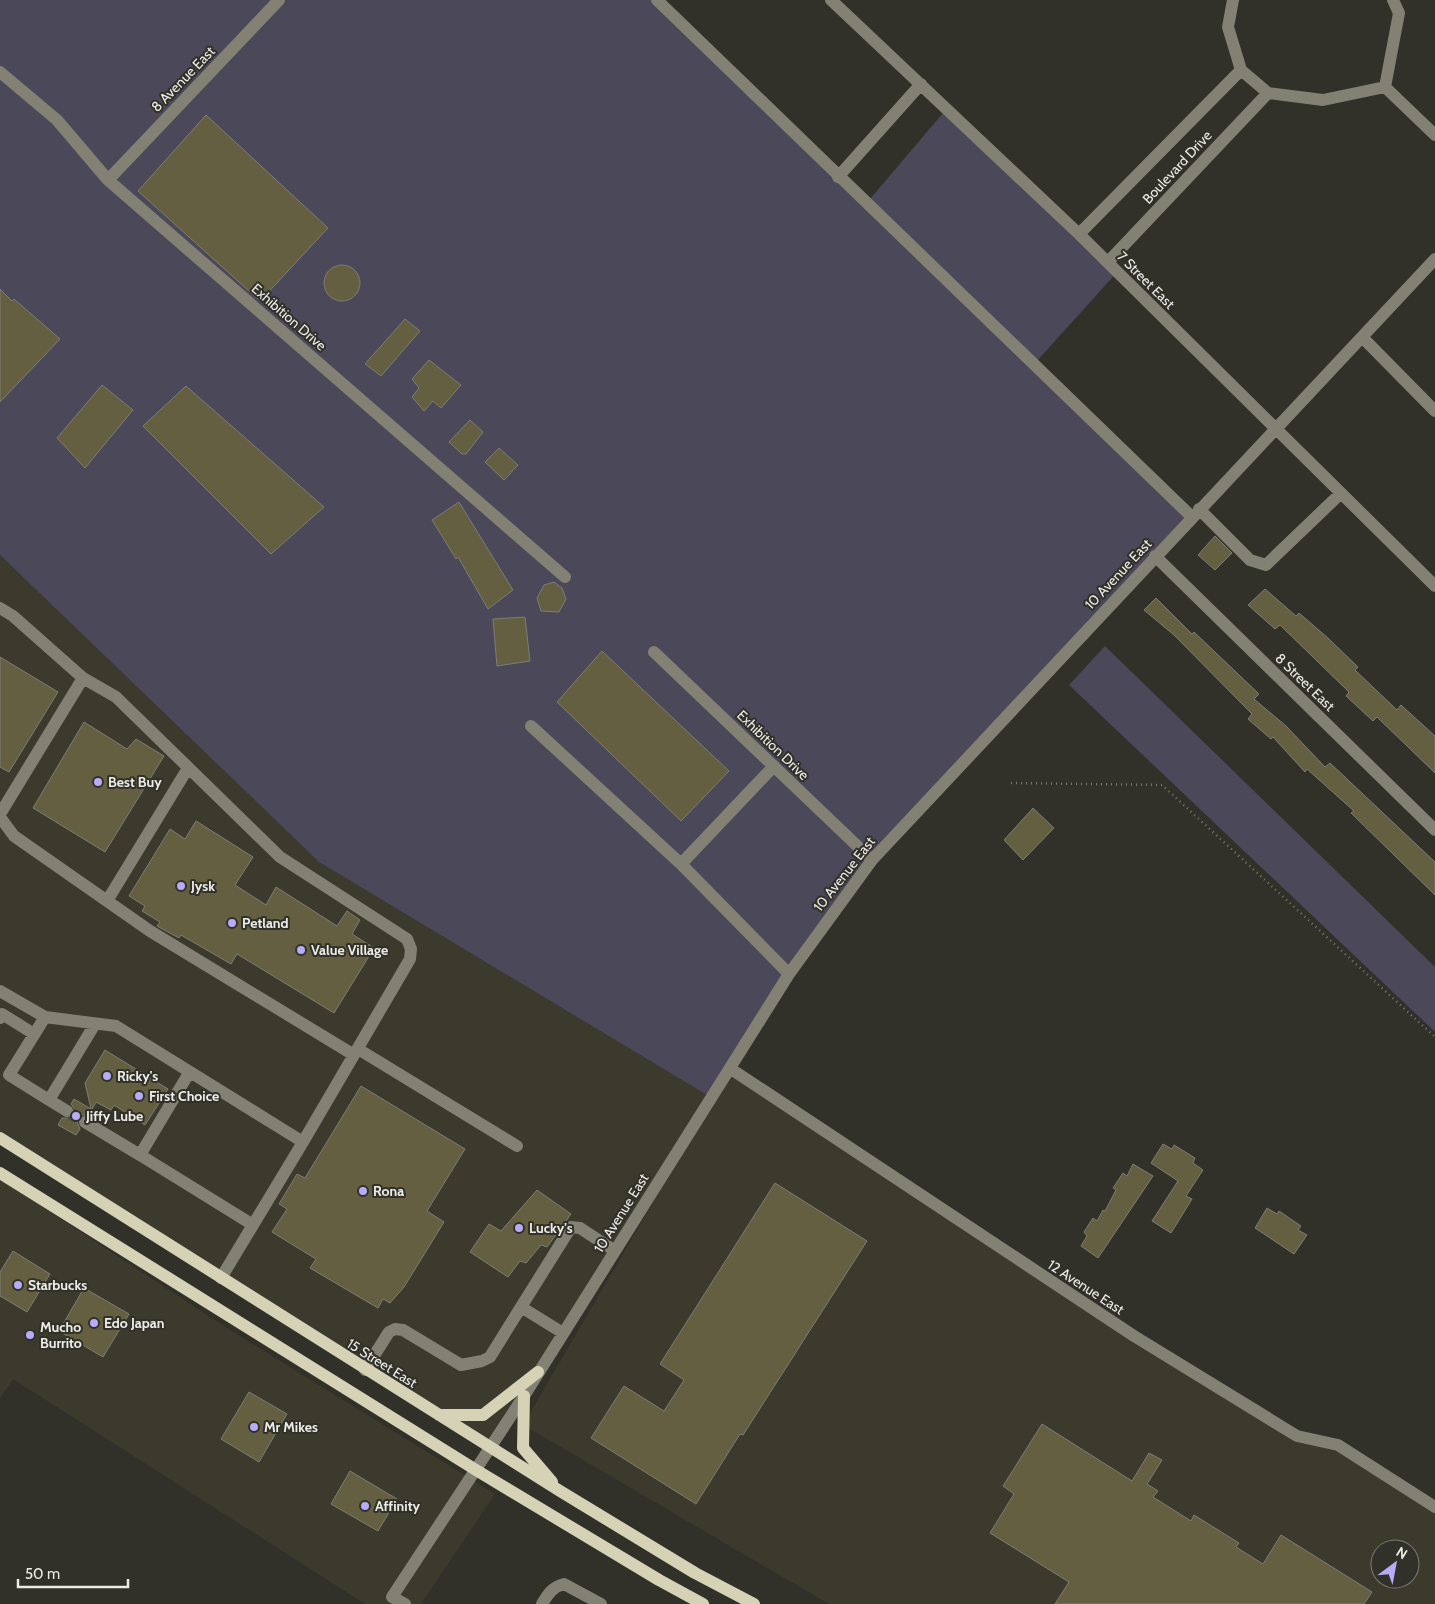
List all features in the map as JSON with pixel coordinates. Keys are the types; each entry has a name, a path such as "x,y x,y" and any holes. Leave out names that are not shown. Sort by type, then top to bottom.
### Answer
{"main road":[{"name":"15 Street East","path":"0,1138 437,1415 695,1573 754,1604"},
{"path":"0,1174 476,1470 658,1580 703,1604"},
{"path":"437,1415 483,1415 538,1372"},
{"path":"524,1396 524,1448 560,1491"}],"street":[{"name":"8 Avenue East","path":"108,180 279,0"},
{"path":"657,0 838,177 1196,513 1250,560 1266,565 1340,494"},
{"name":"7 Street East","path":"831,0 1108,262 1340,494 1435,586"},
{"path":"1233,0 1228,27 1240,70 1268,92 1323,100 1385,87"},
{"path":"1385,87 1399,13 1393,0"},
{"name":"Boulevard Drive","path":"1079,234 1240,70"},
{"name":"Exhibition Drive","path":"0,72 57,120 108,180 565,577"},
{"path":"838,177 921,84"},
{"path":"1385,87 1435,135"},
{"name":"Boulevard Drive","path":"1108,262 1268,92"},
{"name":"10 Avenue East","path":"405,1604 392,1597 524,1396 789,974 872,860 1435,259"},
{"path":"1363,338 1435,411"},
{"name":"8 Street East","path":"1155,556 1435,830"},
{"path":"0,608 13,616 83,678 116,697 280,857 407,939 411,949 410,959 221,1278"},
{"name":"Exhibition Drive","path":"654,652 872,860"},
{"path":"83,678 0,816 14,836 150,932 517,1146"},
{"path":"531,726 681,864 789,974"},
{"path":"681,864 774,766"},
{"path":"107,902 188,768"},
{"path":"0,991 44,1017 116,1026 303,1142"},
{"path":"1,1015 34,1034"},
{"path":"44,1017 34,1034 5,1073 67,1111"},
{"path":"49,1100 95,1024"},
{"name":"12 Avenue East","path":"731,1069 1142,1341 1297,1436 1338,1445 1435,1507"},
{"path":"140,1155 189,1073"},
{"path":"85,1122 253,1225"},
{"path":"365,1370 389,1332 395,1329 403,1330 454,1363 468,1365 482,1361 490,1357 571,1227 580,1228 615,1251"},
{"path":"521,1307 563,1333"},
{"path":"542,1604 556,1586 564,1584 601,1604"}],"path":[{"path":"1011,783 1162,785 1435,1037"}],"shaded area":[{"path":"0,0 657,0 865,205 948,107 1120,269 1036,362 1191,513 871,853 712,1098 319,862 0,555"},
{"path":"0,555 319,862 712,1098 490,1447 0,1138"},
{"path":"1105,646 1435,967 1435,1032 1069,685"},
{"path":"731,1069 1270,1419 1360,1460 1435,1507 1435,1604 829,1604 523,1425"},
{"path":"0,1179 227,1328 495,1494 421,1604 365,1604 13,1379 0,1399"}],"building":[{"path":"206,115 328,228 260,301 138,191"},
{"path":"342,265 355,270 360,283 355,296 342,301 329,296 324,283 329,270"},
{"path":"0,289 12,301 14,299 60,339 0,402"},
{"path":"405,319 420,331 381,376 365,364"},
{"path":"429,360 461,385 441,408 433,401 424,411 412,397 419,388 412,379"},
{"path":"102,385 133,410 85,468 57,438"},
{"path":"186,386 324,507 271,554 143,426"},
{"path":"470,420 483,432 466,454 462,454 449,442"},
{"path":"499,448 518,465 504,480 485,462"},
{"path":"459,502 513,590 488,609 458,557 456,559 432,520"},
{"path":"1215,536 1232,553 1215,570 1198,555"},
{"path":"554,582 562,588 566,599 559,612 541,611 537,598 544,585"},
{"path":"1265,589 1296,616 1299,613 1329,639 1358,667 1355,670 1397,710 1401,705 1435,736 1435,773 1377,717 1373,721 1346,696 1349,692 1280,625 1275,629 1248,605"},
{"path":"1156,598 1192,634 1194,632 1259,694 1254,699 1286,726 1325,767 1330,763 1435,862 1435,895 1351,813 1354,811 1307,769 1305,772 1273,737 1271,739 1248,719 1252,714 1174,635 1144,610"},
{"path":"525,617 530,661 497,666 493,619"},
{"path":"602,651 729,771 681,821 557,702"},
{"path":"0,657 58,692 9,772 0,767"},
{"name":"Best Buy","path":"84,722 127,749 136,739 164,756 105,852 33,808"},
{"path":"1033,808 1054,828 1023,860 1004,840"},
{"path":"196,821 253,857 235,885 266,905 276,887 337,926 347,911 360,920 352,934 374,948 334,1013 237,954 231,964 181,935 179,938 157,926 160,922 142,911 145,906 129,896 170,829 185,839"},
{"path":"105,1050 168,1089 145,1125 114,1105 111,1110 96,1102 89,1115 82,1115 78,1118 77,1122 80,1129 76,1135 58,1125 62,1118 70,1118 74,1115 74,1108 71,1104 74,1099 91,1109 85,1083"},
{"name":"Rona","path":"361,1086 465,1149 427,1211 444,1222 404,1287 390,1303 383,1299 378,1308 310,1268 316,1259 272,1232 287,1209 279,1204 297,1174 305,1178"},
{"path":"1163,1144 1172,1149 1174,1145 1195,1158 1193,1163 1203,1170 1186,1196 1192,1199 1171,1233 1152,1221 1178,1181 1151,1163"},
{"path":"1133,1164 1153,1176 1098,1258 1081,1246 1087,1236 1084,1232 1093,1218 1097,1221 1103,1210 1105,1211 1116,1190 1113,1188 1123,1173 1127,1176"},
{"path":"775,1183 867,1241 743,1435 740,1434 696,1504 591,1438 624,1386 664,1411 684,1380 660,1364"},
{"path":"537,1190 571,1214 547,1247 541,1245 526,1263 520,1261 508,1277 470,1252 489,1224 501,1231"},
{"path":"1267,1208 1277,1214 1279,1211 1301,1226 1298,1230 1307,1235 1294,1254 1255,1228"},
{"path":"13,1251 50,1274 27,1312 0,1296 0,1272"},
{"name":"Edo Japan","path":"84,1288 129,1314 103,1357 59,1331"},
{"name":"Mr Mikes","path":"249,1392 287,1414 259,1462 221,1439"},
{"path":"1042,1424 1132,1481 1149,1453 1162,1460 1147,1484 1158,1491 1153,1497 1191,1521 1194,1515 1239,1543 1236,1547 1263,1564 1281,1535 1372,1592 1364,1604 1055,1604 1069,1582 990,1533 1014,1494 1003,1486"},
{"path":"350,1471 397,1499 378,1531 331,1504"}],"tunnel":[{"path":"67,1111 85,1122"}],"place":[{"name":"Best Buy","path":"98,782"},
{"name":"Jysk","path":"181,886"},
{"name":"Petland","path":"232,923"},
{"name":"Value Village","path":"301,950"},
{"name":"Ricky's","path":"107,1076"},
{"name":"First Choice","path":"139,1096"},
{"name":"Jiffy Lube","path":"76,1116"},
{"name":"Rona","path":"363,1191"},
{"name":"Lucky's","path":"519,1228"},
{"name":"Starbucks","path":"18,1285"},
{"name":"Edo Japan","path":"94,1323"},
{"name":"Mucho Burrito","path":"30,1335"},
{"name":"Mr Mikes","path":"254,1427"},
{"name":"Affinity","path":"365,1506"}]}
